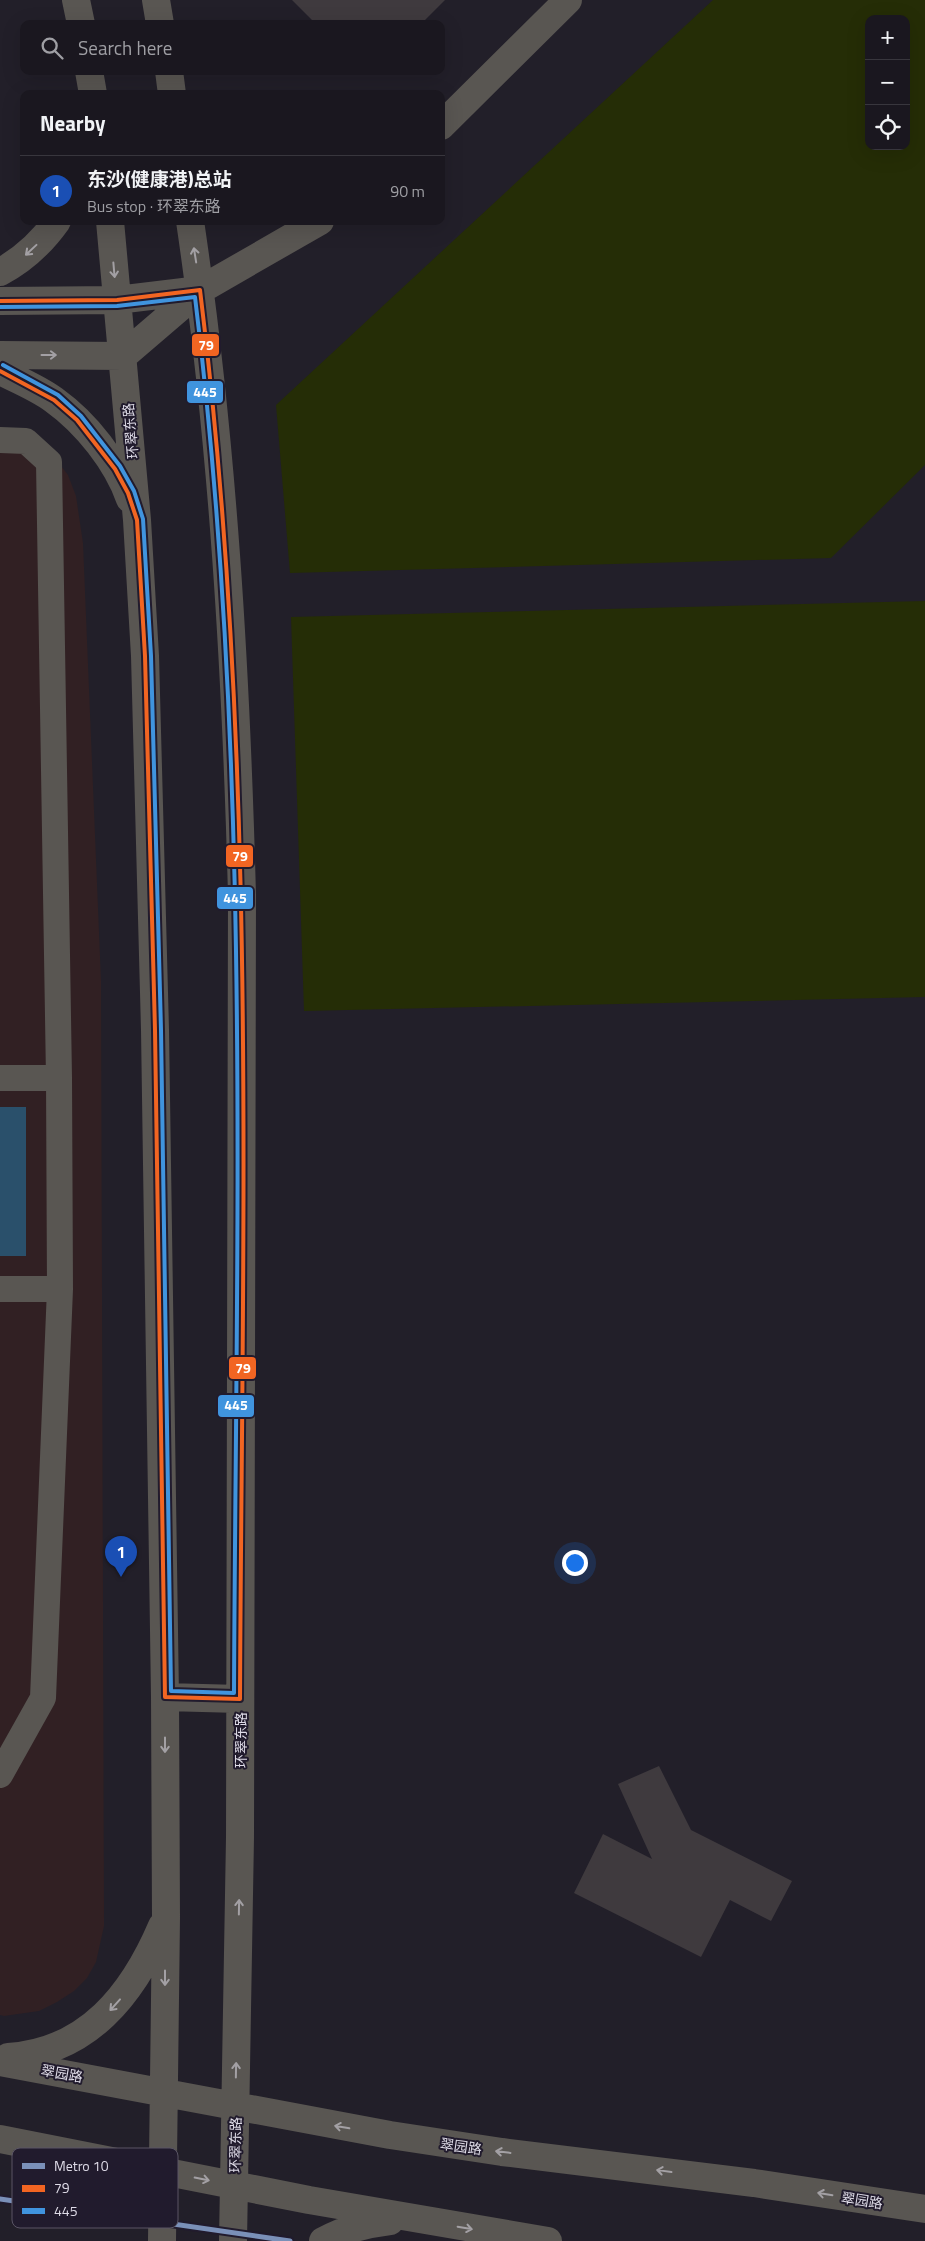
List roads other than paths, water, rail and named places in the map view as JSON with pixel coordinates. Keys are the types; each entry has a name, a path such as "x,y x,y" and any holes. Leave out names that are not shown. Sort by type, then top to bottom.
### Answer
{"street":[{"path":"76,0 80,20"},
{"path":"156,0 159,20"},
{"path":"445,122 568,0"},
{"path":"90,75 92,90"},
{"path":"0,272 24,257 45,237 54,225"},
{"name":"环翠东路","path":"110,225 138,520 145,656 155,1030 165,1697"},
{"name":"环翠东路","path":"191,225 212,386 238,761 243,1035 240,1837 233,2241"},
{"path":"0,355 123,356 200,290 313,225"},
{"path":"0,301 117,300 200,290"},
{"path":"0,371 54,400 77,420 115,469 128,494 138,520"},
{"path":"0,440 26,441 49,462 59,1078 60,1289 43,1698 0,1775"},
{"path":"0,1078 59,1078"},
{"path":"0,1289 60,1289"},
{"path":"163,2148 166,1918 165,1697 240,1699"},
{"path":"0,2057 19,2056 50,2050 80,2036 98,2021 128,1990 150,1954 166,1918"},
{"name":"翠园路","path":"0,2062 390,2135 502,2152 744,2181 925,2210"},
{"path":"0,2139 46,2148"},
{"path":"178,2174 234,2186 548,2241"},
{"path":"323,2241 343,2230 370,2223 397,2220 428,2221"},
{"path":"162,2228 162,2241"}],"water":[{"path":"0,1107 26,1107 26,1256 0,1256"}],"metro line":[{"name":"10","path":"0,2199 12,2201"},
{"name":"10","path":"178,2225 290,2241"}],"place":[{"name":"东沙(健康港)总站","path":"121,1577"}]}
